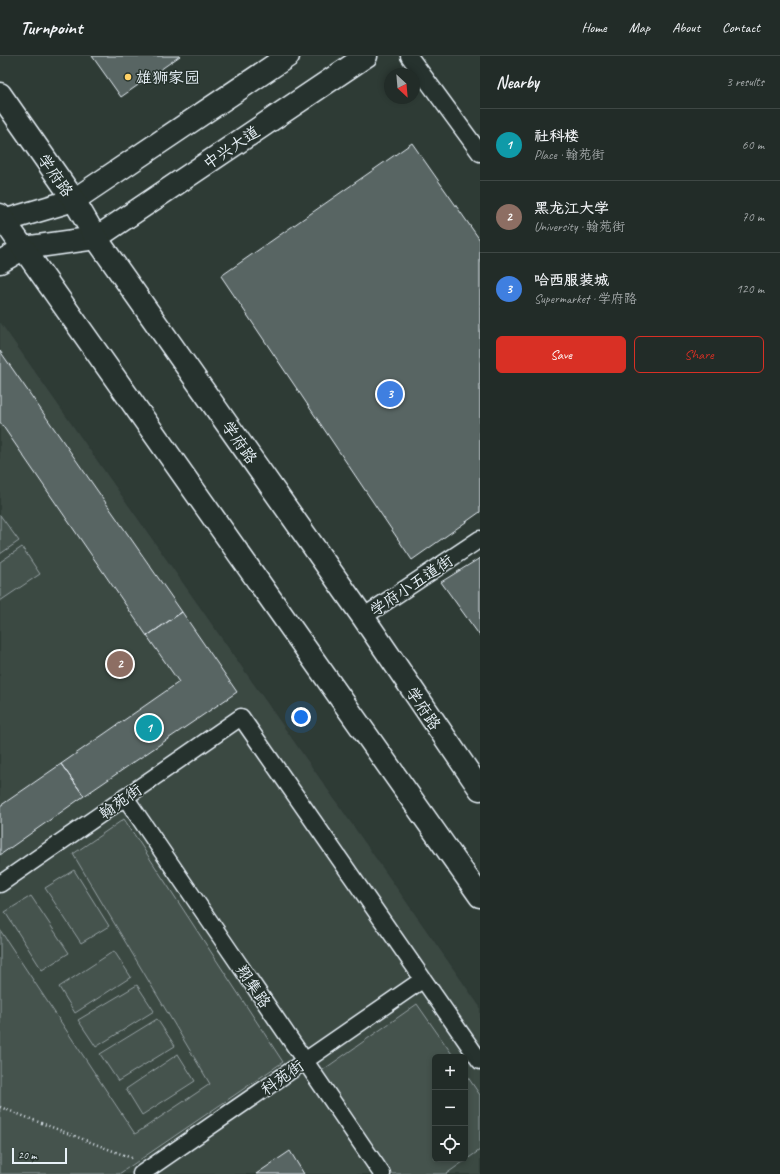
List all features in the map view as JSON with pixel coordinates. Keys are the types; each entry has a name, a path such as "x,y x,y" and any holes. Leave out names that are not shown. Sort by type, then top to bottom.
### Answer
{"main road":[{"path":"288,56 74,200 1,219 24,248 480,896"},
{"name":"中兴大道","path":"96,238 366,56"},
{"name":"学府路","path":"0,94 74,200 96,238 363,617 480,789"},
{"path":"0,262 24,248 96,238"}],"street":[{"path":"409,56 480,153"},
{"name":"学府小五道街","path":"363,617 480,539"},
{"name":"翰苑街","path":"0,884 241,717 422,980"},
{"name":"翔集路","path":"125,797 382,1174"},
{"path":"422,980 480,1061"},
{"name":"科苑街","path":"147,1170 422,980"}],"path":[{"path":"0,1107 147,1170"}],"shaded area":[{"path":"0,322 480,1007 480,1174 0,1174"},
{"path":"0,515 19,541 0,554"},
{"path":"22,547 40,574 0,601 0,562"},
{"path":"124,819 283,1062 119,1174 0,1174 0,930 135,1134 210,1084 73,854"},
{"path":"74,870 109,926 81,943 45,888"},
{"path":"31,896 69,953 42,970 5,912"},
{"path":"114,951 131,977 75,1013 59,987"},
{"path":"137,985 154,1011 96,1047 78,1020"},
{"path":"417,1004 452,1054 432,1054 432,1162 463,1162 446,1174 390,1174 320,1072"},
{"path":"157,1019 175,1046 118,1081 100,1054"},
{"path":"178,1054 195,1081 142,1115 126,1089"},
{"path":"468,1077 480,1095 480,1150 468,1158"}],"building":[{"name":"雄狮家园","path":"92,56 180,56 121,97"},
{"path":"412,143 480,240 480,512 412,560 221,276"},
{"path":"0,351 182,612 147,636 0,422"},
{"path":"480,558 480,636 441,582"},
{"path":"182,612 237,692 84,796 61,764 179,682 147,636"},
{"path":"61,764 84,796 0,855 0,806"},
{"path":"290,1151 304,1174 256,1174"}],"place":[{"name":"雄狮家园","path":"128,77"},
{"name":"哈西服装城","path":"390,394"},
{"name":"黑龙江大学","path":"120,664"},
{"name":"社科楼","path":"149,728"}]}
